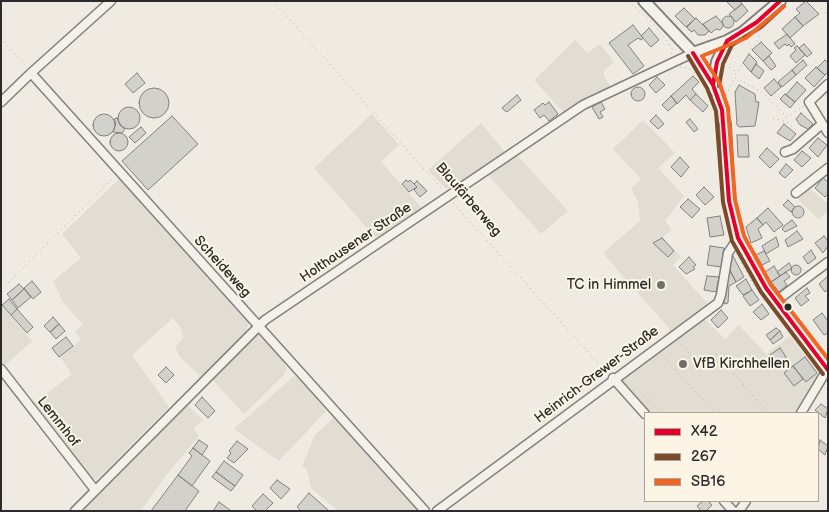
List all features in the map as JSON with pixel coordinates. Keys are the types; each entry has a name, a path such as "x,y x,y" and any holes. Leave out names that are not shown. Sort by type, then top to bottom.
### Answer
{"main road":[{"path":"644,1 693,53 713,85 719,98 725,124 730,201 738,238 754,271 828,369"},
{"path":"693,53 728,41 752,25 780,1"},
{"path":"713,85 717,62 728,41"}],"street":[{"path":"1,102 111,1"},
{"name":"Holthausener Straße","path":"75,511 258,326 583,105 693,53"},
{"name":"Scheideweg","path":"31,73 425,511"},
{"path":"828,84 809,102 828,134"},
{"path":"785,152 822,124"},
{"path":"796,193 828,168"},
{"name":"Heinrich-Grewer-Straße","path":"437,511 613,378 718,303 721,296 728,253 738,238"},
{"path":"776,301 828,262"},
{"name":"Lemmhof","path":"1,369 95,490"},
{"path":"802,412 828,369"},
{"path":"613,378 644,413"}],"path":[{"name":"Blaufärberweg","path":"273,1 560,323 613,378"},
{"path":"628,1 641,12"},
{"path":"815,1 828,15"},
{"path":"719,98 726,96 734,77 760,35 752,25"},
{"path":"1,38 31,73"},
{"path":"730,67 737,72"},
{"path":"734,77 763,93 787,117 787,122"},
{"path":"787,117 809,102"},
{"path":"774,118 787,122 804,139"},
{"path":"1,290 120,171"},
{"path":"672,344 677,339 702,367 716,354 768,412"},
{"path":"661,354 714,412"},
{"path":"644,396 659,412"}],"shaded area":[{"path":"575,40 587,53 600,44 614,62 604,71 604,76 611,87 565,114 534,80"},
{"path":"372,114 399,145 381,162 422,208 376,238 314,168"},
{"name":"TC in Himmel","path":"643,120 675,153 658,168 684,196 665,221 672,230 663,237 681,257 673,265 709,305 668,334 669,328 606,257 604,252 640,221 638,201 631,189 641,179 613,149"},
{"path":"481,123 506,153 454,188 445,188 428,170"},
{"path":"517,155 568,211 541,234 487,174"},
{"path":"119,179 122,179 208,275 206,279 211,279 249,324 245,333 201,377 179,356 175,347 183,338 181,328 173,318 132,355 169,407 96,480 92,479 33,404 72,374 60,357 81,340 75,331 83,325 63,302 53,281 81,258 62,234"},
{"path":"809,188 828,204 828,211 819,219 798,200"},
{"path":"1,305 32,341 4,366 1,363"},
{"name":"VfB Kirchhellen","path":"704,318 725,339 739,325 766,354 760,359 802,404 797,412 649,412 619,377"},
{"path":"255,334 259,335 282,359 287,369 284,375 244,414 211,378"},
{"path":"790,336 820,375 802,404 760,359"},
{"path":"294,376 302,380 326,411 279,461 234,429"},
{"path":"185,403 203,420 193,429 199,436 164,478 141,511 81,511"},
{"path":"334,417 421,511 338,511 311,488 307,470 302,466 315,435"}],"building":[{"path":"726,1 740,1 742,4 735,10"},
{"path":"806,1 819,14 803,26 795,17 800,13 796,9"},
{"path":"742,4 748,11 736,22 729,14"},
{"path":"684,8 695,19 686,27 675,16"},
{"path":"716,16 724,25 720,30 716,29 711,33 703,24"},
{"path":"726,16 730,16 734,22 730,28 726,28 722,24 722,20"},
{"path":"795,17 803,26 790,38 782,29"},
{"path":"696,18 709,31 705,35 698,35 694,30 692,32 688,29 687,27"},
{"path":"633,25 643,38 641,40 638,38 628,45 644,66 633,74 609,43"},
{"path":"649,28 659,40 651,47 641,36"},
{"path":"787,34 795,44 791,47 789,44 787,46 785,44 779,49 774,43"},
{"path":"761,42 772,53 763,61 752,50"},
{"path":"804,44 812,53 807,57 799,48"},
{"path":"797,46 805,55 796,63 790,56"},
{"path":"749,54 757,62 751,72 743,63"},
{"path":"769,56 776,66 771,70 763,61"},
{"path":"803,60 807,65 796,75 792,70"},
{"path":"825,60 828,63 828,72 825,75 817,68"},
{"path":"756,64 764,71 759,79 751,72"},
{"path":"816,67 825,75 814,87 805,78"},
{"path":"792,70 796,75 782,87 778,82"},
{"path":"137,73 145,83 133,93 125,84"},
{"path":"693,76 699,82 692,89 696,94 690,100 686,95 677,104 671,96"},
{"path":"657,77 665,85 656,93 649,85"},
{"path":"774,79 781,87 771,96 764,88"},
{"path":"797,82 806,90 795,102 786,95"},
{"path":"739,85 755,94 756,102 759,102 755,126 739,127 737,125 735,92"},
{"path":"638,87 643,89 645,94 643,99 638,101 633,99 631,94 633,89"},
{"path":"154,88 165,92 169,103 165,114 154,118 143,114 139,103 143,92"},
{"path":"696,94 708,106 703,112 690,100"},
{"path":"785,94 795,102 790,108 780,99"},
{"path":"517,95 521,100 507,112 502,108"},
{"path":"671,96 677,103 668,111 662,105"},
{"path":"549,102 558,114 549,121 544,115 540,118 534,110 543,103 545,105"},
{"path":"601,102 605,109 600,112 603,117 599,119 592,107"},
{"path":"129,107 137,110 140,118 137,126 129,129 121,126 118,118 121,110"},
{"path":"801,113 813,124 808,129 800,125 796,119"},
{"path":"104,114 112,117 115,125 112,133 104,136 96,133 93,125 96,117"},
{"path":"656,115 664,124 658,129 650,121"},
{"path":"172,116 198,144 148,190 122,161"},
{"path":"117,118 120,125 125,129 122,133 113,132 116,123 114,119"},
{"path":"690,119 698,129 694,132 686,122"},
{"path":"784,124 796,134 790,141 777,133"},
{"path":"141,127 146,133 135,143 129,137"},
{"path":"115,133 123,133 128,138 126,149 115,151 110,146 110,138"},
{"path":"737,135 748,135 749,157 738,157"},
{"path":"818,138 827,145 818,157 809,148"},
{"path":"767,148 779,159 770,168 759,157"},
{"path":"802,151 811,158 802,167 794,160"},
{"path":"680,157 689,167 681,177 671,167"},
{"path":"786,164 793,170 785,178 779,173"},
{"path":"823,178 828,182 828,194 825,197 815,188"},
{"path":"406,180 408,182 410,180 417,187 409,192 402,184"},
{"path":"417,181 427,191 420,197 414,190 417,187 414,184"},
{"path":"704,187 714,197 705,205 696,195"},
{"path":"688,199 700,209 692,218 680,207"},
{"path":"788,200 795,207 791,212 783,205"},
{"path":"796,206 800,206 804,212 800,218 796,218 792,214 792,210"},
{"path":"768,208 783,225 774,232 766,222 763,225 757,218"},
{"path":"720,216 724,235 710,237 707,218"},
{"path":"757,218 763,225 758,229 762,238 751,243 746,227"},
{"path":"792,220 797,226 785,232 782,229"},
{"path":"797,231 803,239 788,247 785,240"},
{"path":"824,236 828,241 828,246 823,253 815,243"},
{"path":"776,237 779,246 766,254 762,246"},
{"path":"662,238 674,251 668,257 653,243"},
{"path":"710,246 724,248 721,267 707,265"},
{"path":"811,250 816,258 808,264 803,257"},
{"path":"764,251 770,261 762,265 756,255"},
{"path":"733,256 744,277 736,282 729,268 730,257"},
{"path":"689,257 696,265 693,267 695,269 686,274 679,267"},
{"path":"789,263 792,268 780,276 777,272"},
{"path":"794,265 798,265 801,270 800,274 794,275 791,272 791,268"},
{"path":"774,266 780,276 771,282 765,272"},
{"path":"730,271 736,282 729,286 728,303 724,304 728,272"},
{"path":"786,272 790,277 784,281 787,285 779,292 771,282"},
{"path":"707,276 719,277 716,292 704,290"},
{"path":"828,276 828,289 825,292 819,284"},
{"path":"746,279 752,290 743,295 736,286"},
{"path":"32,281 41,292 33,299 24,288"},
{"path":"19,284 24,289 12,300 7,294"},
{"path":"807,288 810,293 805,296 809,300 801,306 795,298"},
{"path":"24,289 31,297 18,308 12,300"},
{"path":"752,290 759,300 750,306 743,296"},
{"path":"9,299 17,309 11,315 2,305"},
{"path":"762,304 769,314 761,320 753,312"},
{"path":"17,309 33,327 27,333 11,315"},
{"path":"721,310 728,318 718,328 711,320"},
{"path":"822,313 828,321 828,333 824,335 813,320"},
{"path":"53,317 59,324 50,332 44,326"},
{"path":"59,324 65,331 56,339 50,332"},
{"path":"776,328 780,331 770,340 766,335"},
{"path":"780,331 783,337 773,344 770,340"},
{"path":"66,337 73,346 59,357 52,348"},
{"path":"780,348 786,357 777,364 770,355"},
{"path":"805,357 817,373 806,382 793,366"},
{"path":"793,366 803,379 794,386 784,373"},
{"path":"166,367 174,375 166,383 158,375"},
{"path":"202,397 215,411 208,418 195,405"},
{"path":"821,404 828,409 825,418 815,410"},
{"path":"199,440 208,446 202,455 193,448"},
{"path":"820,440 828,446 825,455 819,450"},
{"path":"237,441 248,449 234,463 227,458 231,453 229,451"},
{"path":"193,448 210,461 192,486 178,475 192,456 189,453"},
{"path":"224,461 243,475 235,486 216,472"},
{"path":"216,472 235,486 231,491 212,477"},
{"path":"178,475 199,491 185,511 151,511"},
{"path":"277,480 290,489 281,499 270,488"},
{"path":"309,493 329,511 301,511 297,507"},
{"path":"263,494 273,503 265,511 257,511 252,506"},
{"path":"219,502 230,510 213,511"},
{"path":"702,502 709,502 712,505 706,511 701,511 697,506"}],"transit line":[{"name":"X42","path":"713,85 717,62 727,41 757,22 780,1"},
{"name":"267","path":"719,86 723,64 732,45 761,27 784,6"},
{"name":"SB16","path":"784,6 746,38 702,56 719,82 728,108 735,200 744,236 771,285 828,359"},
{"name":"X42","path":"693,53 713,85 722,110 729,201 738,238 766,288 828,370"},
{"name":"267","path":"688,56 707,88 716,111 723,202 732,241 761,292 823,374"}],"place":[{"name":"TC in Himmel","path":"661,285"},
{"name":"VfB Kirchhellen","path":"683,364"}]}
